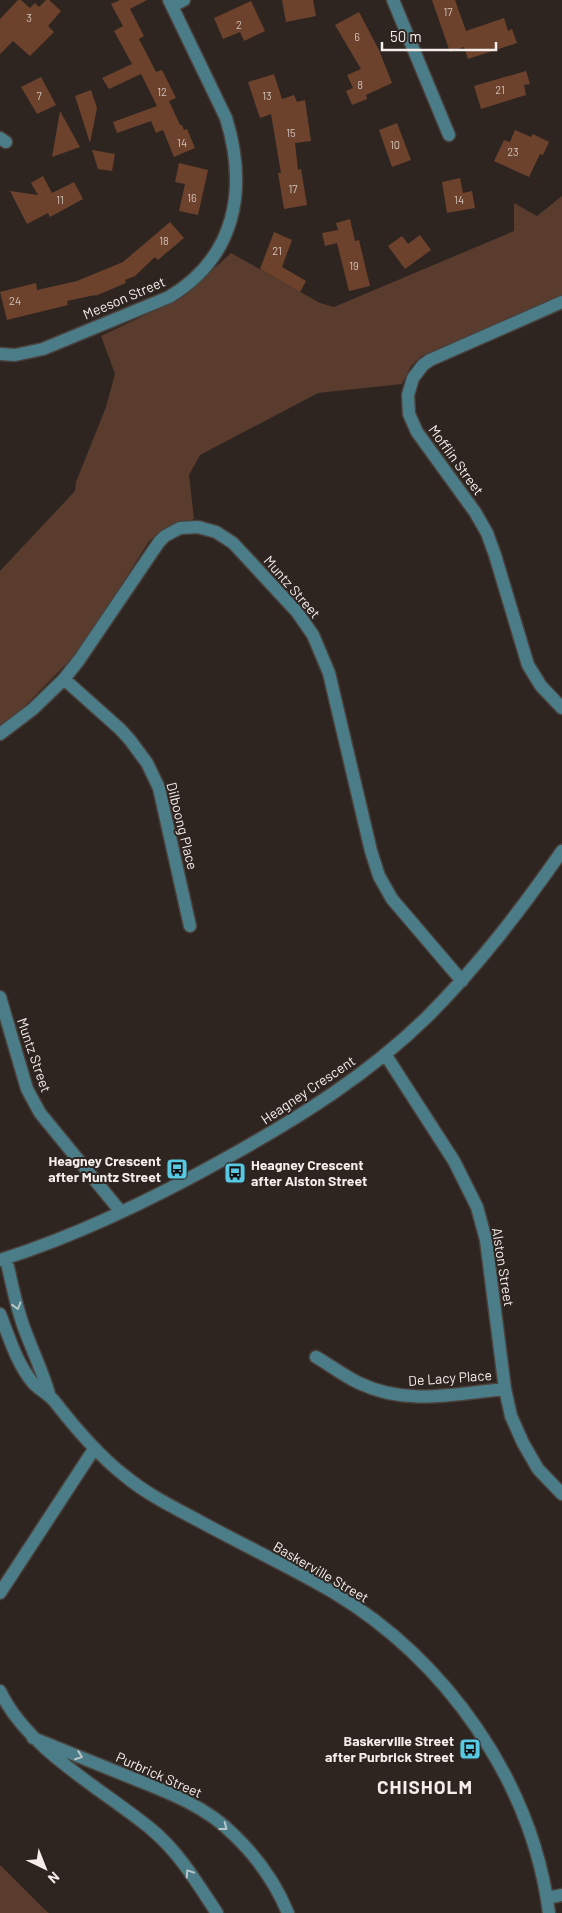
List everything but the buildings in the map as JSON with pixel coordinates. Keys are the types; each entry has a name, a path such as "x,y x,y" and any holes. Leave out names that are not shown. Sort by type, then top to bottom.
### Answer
{"street":[{"path":"171,3 184,0"},
{"path":"393,0 449,135"},
{"name":"Meeson Street","path":"0,354 15,354 43,349 168,297 202,272 225,237 234,209 237,180 230,133 226,118 171,3"},
{"name":"Mofflin Street","path":"562,302 430,360 423,365 413,378 408,395 409,414 416,432 475,512 487,533 528,665 541,686 562,708"},
{"name":"Muntz Street","path":"0,734 33,709 64,679 165,536 180,528 198,527 216,532 233,543 297,612 314,635 329,673 371,851 379,876 396,904 462,981"},
{"name":"Dilboong Place","path":"64,679 120,729 147,763 159,788 190,926"},
{"name":"Heagney Crescent","path":"3,1259 59,1239 198,1175 271,1133 334,1093 385,1054 425,1019 462,981 510,924 562,851"},
{"name":"Muntz Street","path":"0,998 27,1088 40,1113 121,1212"},
{"name":"Alston Street","path":"385,1054 454,1161 477,1207 486,1240 505,1389 511,1416 523,1443 538,1469 562,1494"},
{"name":"Baskerville Street","path":"3,1259 22,1321 49,1394"},
{"name":"Baskerville Street","path":"0,1314 24,1370 34,1384 49,1394 94,1449 126,1477 160,1500 333,1592 376,1622 415,1656 451,1694 495,1758 518,1803 536,1850 547,1898 548,1913"},
{"name":"De Lacy Place","path":"316,1357 358,1383 384,1393 410,1398 505,1389"},
{"path":"0,1594 94,1449"},
{"name":"Purbrick Street","path":"0,1691 7,1706 34,1738 152,1830 178,1855 217,1913"},
{"name":"Purbrick Street","path":"34,1738 176,1796 206,1813 234,1834 256,1860 267,1874 288,1913"},
{"path":"547,1898 562,1895"}],"shaded area":[{"path":"562,196 562,295 422,356 411,366 402,384 318,393 200,455 189,475 194,519 165,528 149,541 72,658 21,710 0,725 0,571 75,491 76,482 106,407 115,374 101,336 183,297 231,253 320,303 334,307 514,231 514,203 537,216"},
{"path":"0,1865 44,1909 49,1913 0,1913"}],"place":[{"name":"Heagney Crescent after Muntz Street","path":"177,1169"},
{"name":"Heagney Crescent after Alston Street","path":"235,1173"},
{"name":"Baskerville Street after Purbrick Street","path":"470,1749"}],"district":[{"name":"CHISHOLM","path":"425,1787"}]}
